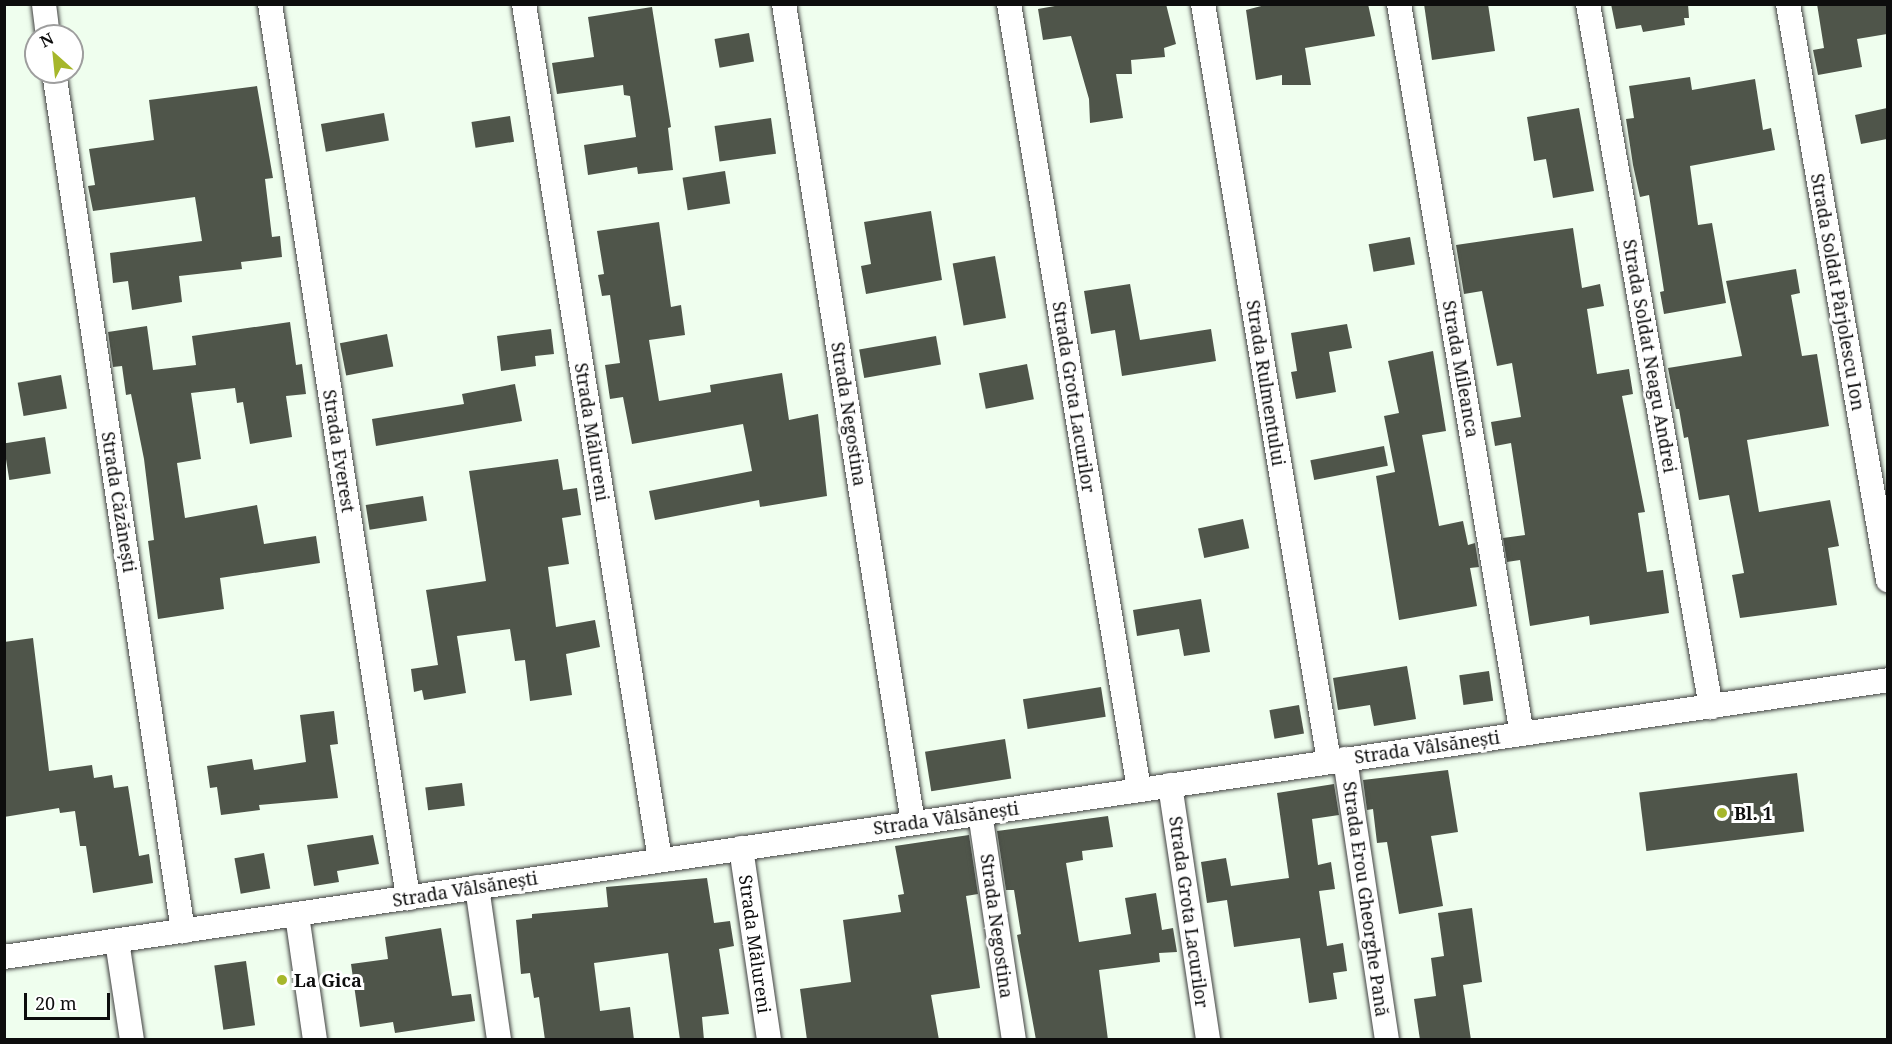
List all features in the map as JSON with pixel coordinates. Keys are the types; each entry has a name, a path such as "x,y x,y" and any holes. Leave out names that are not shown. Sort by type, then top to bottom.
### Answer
{"street":[{"path":"44,4 46,24"},
{"name":"Strada Everest","path":"270,4 408,898"},
{"name":"Strada Mălureni","path":"524,4 660,860"},
{"name":"Strada Negostina","path":"784,4 913,823"},
{"name":"Strada Grota Lacurilor","path":"1009,4 1139,789"},
{"name":"Strada Rulmentului","path":"1203,4 1337,760"},
{"name":"Strada Mileanca","path":"1399,4 1522,734"},
{"name":"Strada Soldat Neagu Andrei","path":"1588,4 1711,707"},
{"name":"Strada Soldat Pârjolescu Ion","path":"1788,4 1887,580"},
{"name":"Strada Căzănești","path":"56,84 183,931"},
{"name":"Strada Vâlsănești","path":"4,957 1887,680"},
{"name":"Strada Erou Gheorghe Pană","path":"1337,760 1387,1040"},
{"name":"Strada Grota Lacurilor","path":"1170,785 1208,1040"},
{"name":"Strada Negostina","path":"980,813 1014,1040"},
{"name":"Strada Mălureni","path":"741,848 769,1040"},
{"path":"477,887 499,1040"},
{"path":"297,915 315,1040"},
{"path":"117,941 132,1040"}],"building":[{"path":"1066,4 1166,4 1176,44 1164,48 1165,57 1131,60 1132,74 1116,74 1123,118 1090,123 1089,99 1071,36 1043,40 1038,9"},
{"path":"1269,4 1368,4 1375,36 1305,48 1311,85 1282,85 1282,75 1256,80 1246,10"},
{"path":"1424,4 1488,4 1495,51 1432,60"},
{"path":"1611,4 1688,4 1689,18 1684,18 1685,25 1643,32 1641,25 1616,29"},
{"path":"1817,4 1887,4 1887,34 1857,39 1862,67 1818,75 1813,50 1824,48"},
{"path":"652,7 671,127 668,128 673,170 638,174 637,167 588,175 584,145 636,137 630,96 624,95 623,85 557,94 552,63 594,57 588,17"},
{"path":"749,33 754,62 720,68 715,39"},
{"path":"1690,77 1692,90 1755,79 1763,130 1771,128 1775,150 1690,166 1698,225 1712,223 1726,303 1664,314 1660,292 1664,291 1649,195 1640,197 1633,165 1626,119 1634,118 1629,86"},
{"path":"257,86 273,178 265,179 272,237 280,236 282,257 241,262 242,269 179,276 182,302 132,310 128,281 113,283 110,253 202,241 195,197 93,211 88,186 95,185 89,149 154,140 149,100"},
{"path":"1579,108 1594,191 1553,198 1546,159 1534,161 1527,117"},
{"path":"1887,108 1887,139 1861,144 1855,115"},
{"path":"384,113 389,141 326,152 321,124"},
{"path":"510,116 514,142 476,148 471,122"},
{"path":"771,118 776,154 720,162 715,126"},
{"path":"725,171 730,204 688,210 683,178"},
{"path":"931,211 942,280 866,294 861,266 871,264 864,222"},
{"path":"659,222 671,307 681,305 685,335 649,340 659,401 711,392 710,385 782,373 789,420 818,414 827,496 760,507 759,500 655,520 649,491 752,471 743,424 632,444 623,397 610,399 605,365 620,363 610,295 602,296 598,275 604,274 597,231"},
{"path":"1573,228 1582,288 1600,284 1604,306 1587,309 1597,374 1629,369 1633,394 1622,396 1645,512 1638,513 1647,572 1663,570 1669,613 1590,625 1589,616 1530,626 1520,560 1507,562 1503,538 1525,535 1511,443 1495,446 1491,422 1521,417 1512,363 1497,366 1482,291 1464,294 1456,245"},
{"path":"1410,237 1415,265 1374,272 1369,244"},
{"path":"995,256 1006,318 964,326 953,263"},
{"path":"1796,269 1800,293 1791,295 1802,356 1817,354 1829,426 1747,440 1759,512 1830,500 1839,546 1828,548 1837,605 1740,618 1732,575 1744,573 1729,495 1699,500 1688,437 1684,438 1668,368 1742,356 1726,281"},
{"path":"1130,284 1140,340 1211,329 1216,361 1122,376 1115,330 1091,334 1084,291"},
{"path":"290,322 296,365 302,364 306,394 286,396 292,437 250,444 243,402 237,403 235,388 191,393 201,459 177,463 185,518 257,505 264,544 316,536 320,563 220,578 224,609 158,619 148,541 154,540 144,459 131,394 126,395 122,366 113,367 108,332 147,326 153,370 196,365 192,336"},
{"path":"1347,324 1352,348 1329,352 1336,392 1296,399 1291,372 1297,371 1291,333"},
{"path":"551,329 554,354 535,356 536,366 501,371 497,336"},
{"path":"387,334 393,366 346,376 340,343"},
{"path":"936,336 941,365 864,378 859,350"},
{"path":"1433,351 1446,431 1422,435 1439,526 1463,521 1468,545 1475,543 1479,567 1470,568 1477,606 1399,620 1376,476 1395,472 1384,416 1399,413 1388,361"},
{"path":"1027,364 1034,399 986,409 979,373"},
{"path":"61,375 67,408 24,416 18,383"},
{"path":"515,384 522,421 376,446 372,419 464,404 462,394"},
{"path":"45,437 51,474 9,480 4,443"},
{"path":"1384,446 1388,466 1314,480 1310,460"},
{"path":"558,459 563,490 577,488 581,515 562,518 569,564 548,567 556,627 595,620 600,647 566,654 572,695 530,701 525,660 515,661 510,629 457,636 466,693 424,700 422,690 414,692 411,669 438,665 426,590 486,581 469,471"},
{"path":"423,496 427,521 370,530 366,505"},
{"path":"1243,519 1249,548 1204,558 1198,529"},
{"path":"1201,599 1210,652 1184,656 1179,629 1137,636 1133,610"},
{"path":"33,638 49,771 92,765 94,778 112,775 114,788 128,786 139,856 149,854 153,883 93,893 86,846 80,846 75,811 60,813 59,808 4,817 4,642"},
{"path":"1407,666 1416,719 1374,726 1370,705 1338,710 1333,678"},
{"path":"1489,671 1493,701 1463,705 1459,675"},
{"path":"1101,687 1106,717 1028,729 1023,699"},
{"path":"1299,705 1304,734 1274,739 1269,710"},
{"path":"334,711 338,744 330,745 338,798 259,805 260,810 221,815 217,787 210,788 207,766 252,759 254,770 306,762 300,715"},
{"path":"1005,739 1011,779 931,791 925,752"},
{"path":"1448,770 1458,832 1431,836 1443,906 1399,914 1387,842 1377,843 1373,809 1367,810 1363,780"},
{"name":"Bl. 1","path":"1797,773 1804,832 1646,851 1639,792"},
{"path":"462,783 465,806 428,810 425,788"},
{"path":"1334,784 1339,815 1312,819 1318,865 1331,862 1335,889 1319,891 1327,946 1343,943 1347,971 1333,973 1337,999 1309,1003 1300,938 1234,947 1227,900 1207,903 1201,862 1226,858 1231,886 1289,878 1277,793"},
{"path":"1108,816 1113,847 1082,851 1083,860 1066,863 1079,942 1131,934 1125,898 1156,893 1162,930 1173,928 1177,952 1159,953 1160,962 1099,970 1108,1040 1036,1040 1017,935 1021,934 1014,890 1006,890 997,831"},
{"path":"373,835 379,864 337,871 339,882 314,886 307,845"},
{"path":"969,835 978,894 966,896 980,988 931,995 939,1040 807,1040 800,989 851,982 843,920 901,912 898,895 904,894 895,846"},
{"path":"264,853 270,888 241,894 234,858"},
{"path":"707,878 714,923 730,921 734,946 719,949 729,1014 702,1017 704,1040 680,1040 668,953 594,963 600,1011 630,1007 634,1040 545,1040 539,997 534,998 530,973 521,974 516,920 532,918 532,914 608,907 606,887"},
{"path":"1472,908 1482,982 1463,985 1471,1040 1420,1040 1414,999 1436,996 1431,958 1444,956 1438,913"},
{"path":"441,928 452,996 471,994 475,1021 395,1033 393,1022 360,1027 351,964 388,959 385,937"},
{"path":"246,961 255,1025 223,1030 214,965"}],"place":[{"name":"Bl. 1","path":"1722,813"},
{"name":"La Gica","path":"282,980"}]}
